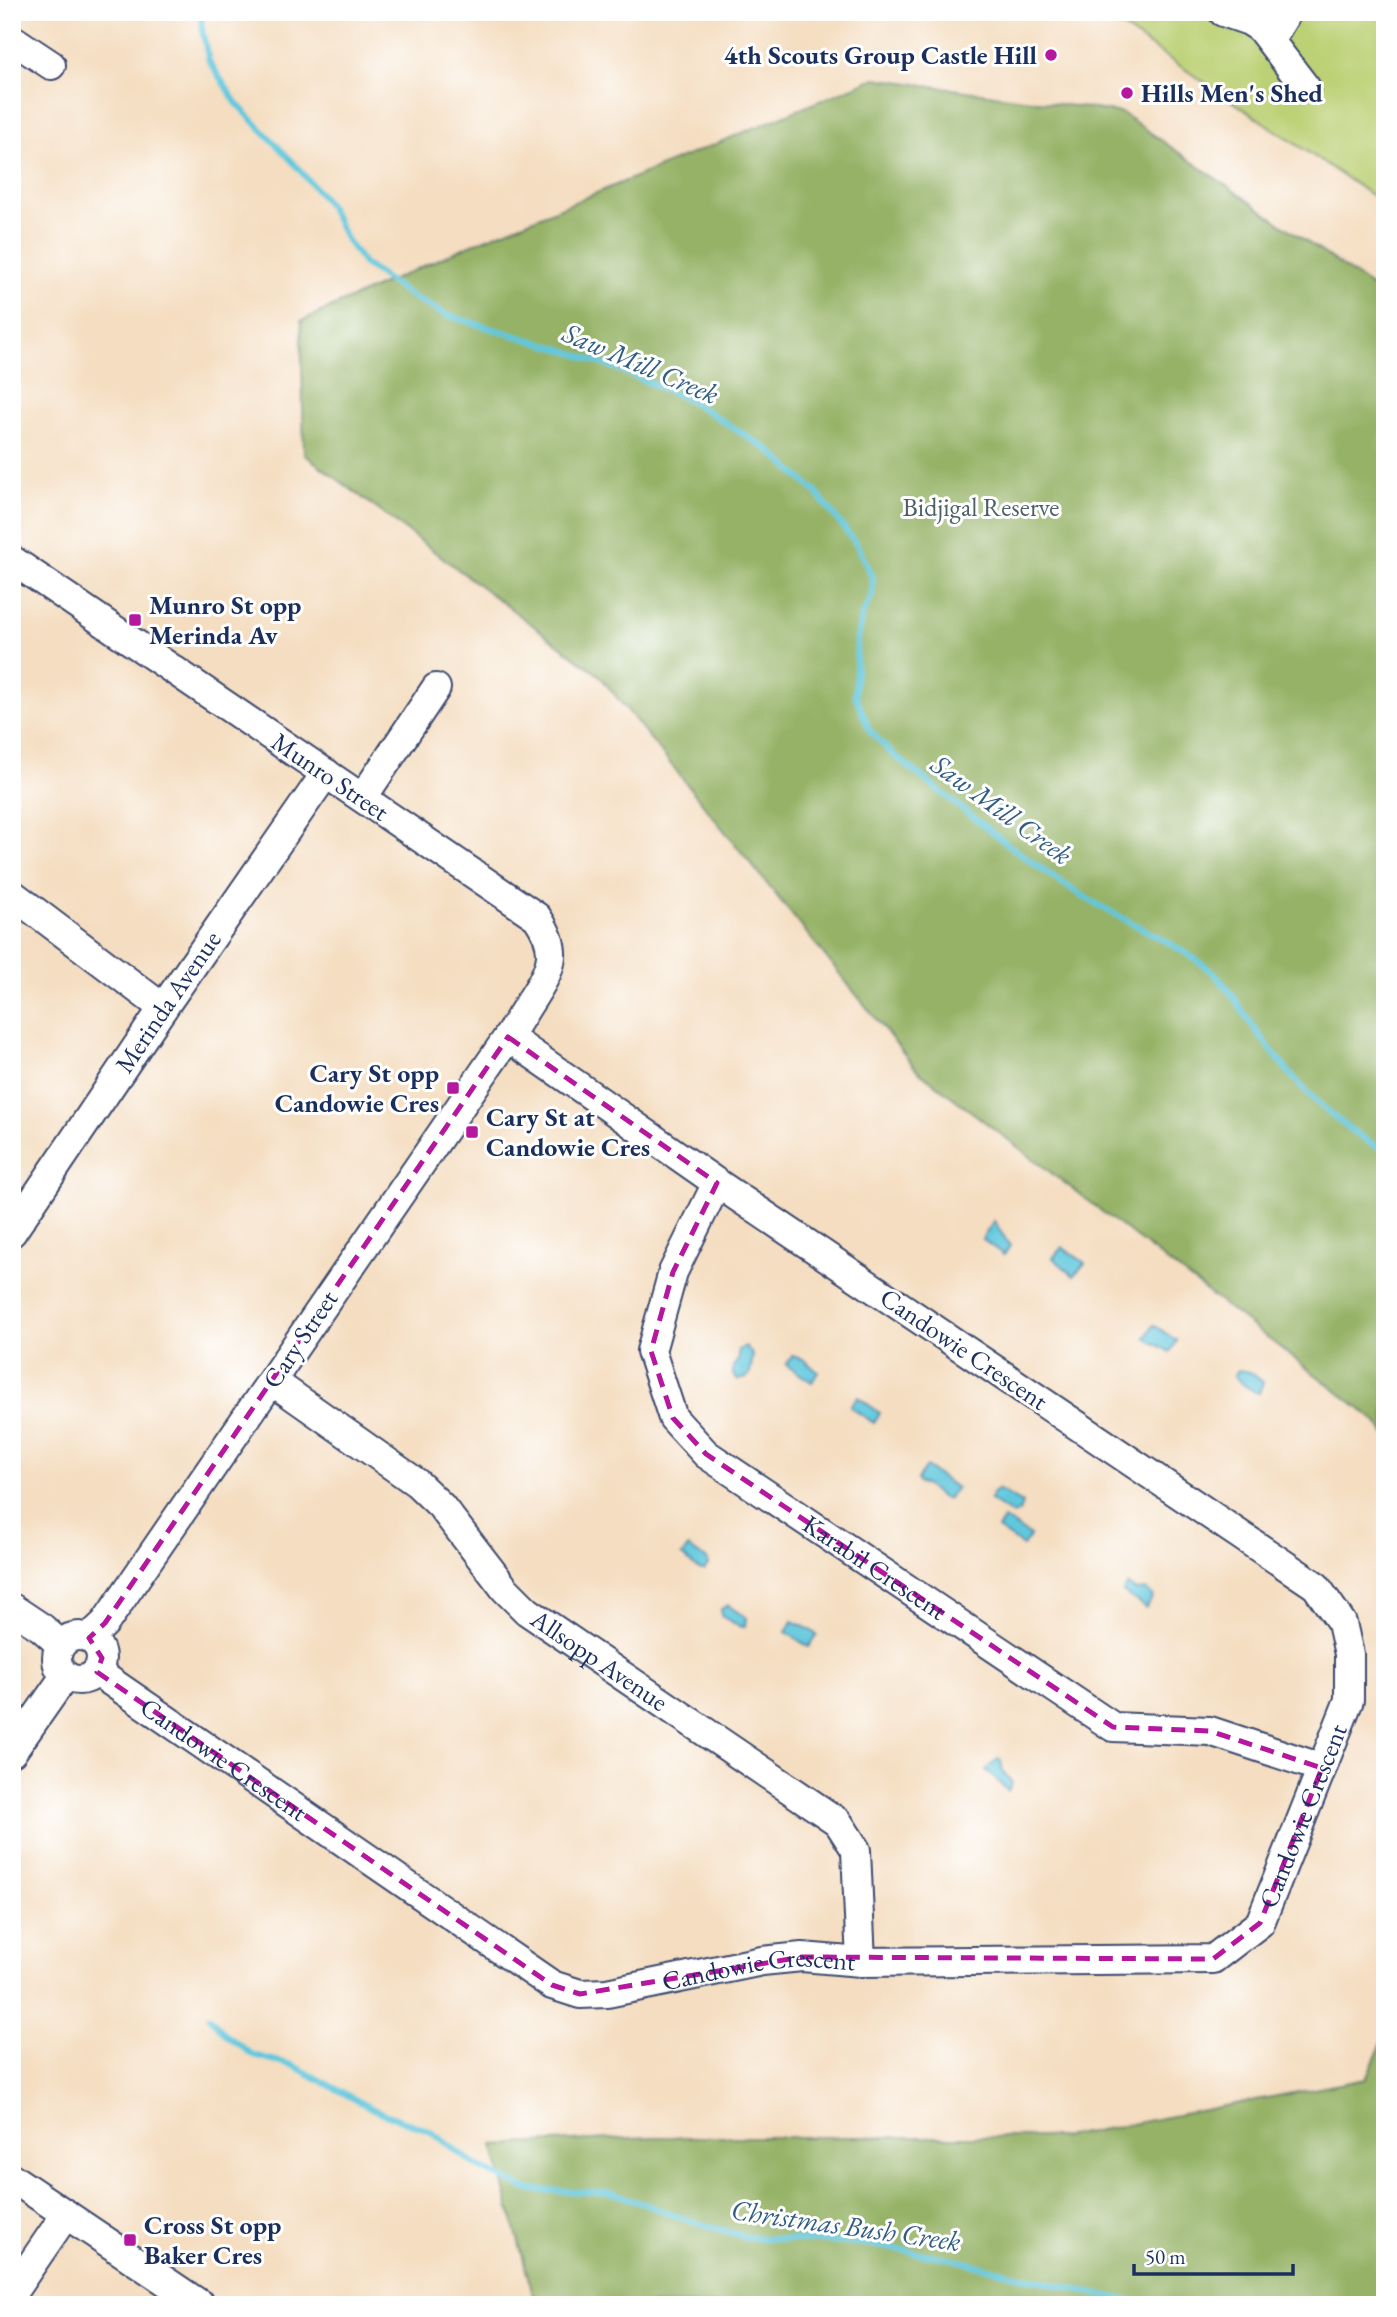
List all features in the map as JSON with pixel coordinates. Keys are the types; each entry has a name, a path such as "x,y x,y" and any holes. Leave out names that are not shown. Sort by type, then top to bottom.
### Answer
{"street":[{"path":"1223,12 1260,28 1306,88"},
{"path":"1270,40 1287,12"},
{"path":"12,39 51,65"},
{"name":"Munro Street","path":"12,560 537,917 551,947 548,972 508,1037"},
{"path":"363,797 436,688"},
{"name":"Merinda Avenue","path":"12,1233 326,773"},
{"path":"12,894 163,1009"},
{"name":"Candowie Crescent","path":"97,1672 552,1985 580,1994 607,1993 762,1961 802,1958 861,1962 1213,1959 1260,1923 1349,1700 1349,1654 1342,1623 1316,1587 717,1183 508,1037"},
{"name":"Cary Street","path":"89,1637 105,1623 508,1037"},
{"name":"Karabil Crescent","path":"717,1183 673,1272 651,1351 673,1418 706,1454 1113,1727 1210,1731 1322,1768"},
{"name":"Allsopp Avenue","path":"272,1381 417,1483 442,1506 505,1589 527,1611 838,1822 856,1850 861,1962"},
{"path":"12,1608 42,1628 61,1645"},
{"path":"78,1635 89,1637 99,1648 102,1658 97,1672 82,1680 65,1676 58,1667 57,1658 61,1645 78,1635"},
{"path":"12,1752 65,1676"},
{"path":"12,2178 201,2305"},
{"path":"12,2293 66,2214"}],"highlighted area":[{"path":"508,1037 717,1183 673,1272 651,1351 673,1418 706,1454 1113,1727 1210,1731 1322,1768 1260,1923 1213,1959 802,1957 580,1994 552,1985 97,1672 102,1658 89,1638 105,1623"}],"green space":[{"path":"1100,12 1385,12 1385,204"},
{"name":"Bidjigal Reserve","path":"875,78 1122,113 1385,296 1385,1435 1376,1421 917,1070 599,675 304,454 301,321 468,246"},
{"path":"1385,2036 1385,2305 559,2305 533,2295 493,2145 652,2137 1063,2137 1366,2079"}],"water":[{"path":"994,1221 1010,1246 1004,1255 982,1239"},
{"path":"1062,1247 1085,1263 1074,1276 1053,1258"},
{"path":"1154,1325 1177,1341 1170,1352 1145,1338"},
{"path":"746,1347 753,1355 750,1373 746,1378 738,1380 733,1375 733,1366 738,1361 738,1350"},
{"path":"792,1356 803,1359 818,1372 812,1382 786,1365"},
{"path":"1238,1370 1250,1372 1263,1382 1259,1393 1234,1376"},
{"path":"858,1397 880,1413 874,1423 850,1407"},
{"path":"926,1467 956,1488 947,1499 918,1483 917,1479"},
{"path":"998,1489 1022,1503 1019,1512 1013,1515 990,1500"},
{"path":"1004,1519 1030,1536 1023,1546 998,1529"},
{"path":"688,1547 708,1560 704,1570 700,1570 682,1556"},
{"path":"1128,1585 1136,1591 1147,1590 1153,1597 1146,1608 1123,1592"},
{"path":"728,1605 746,1618 745,1626 741,1627 721,1616 721,1609"},
{"path":"792,1621 817,1635 809,1647 786,1632"},
{"path":"998,1759 1003,1772 1012,1783 1008,1791 986,1770"}],"waterway":[{"name":"Saw Mill Creek","path":"201,12 209,61 237,104 293,162 328,204 346,239 364,264 411,296 446,315 564,350 620,370 689,400 769,450 816,492 857,545 873,579 872,595 862,615 857,638 855,695 870,731 891,753 1035,865 1086,898 1206,967 1228,990 1258,1033 1314,1100 1347,1127 1385,1151"},
{"name":"Christmas Bush Creek","path":"209,2017 226,2035 253,2055 292,2065 375,2110 430,2131 478,2167 529,2190 614,2193 745,2237 865,2244 948,2258 1147,2305"}],"place":[{"name":"4th Scouts Group Castle Hill","path":"1051,55"},
{"name":"Hills Men's Shed","path":"1127,93"},
{"name":"Munro St opp Merinda Av","path":"135,620"},
{"name":"Cary St opp Candowie Cres","path":"453,1088"},
{"name":"Cary St at Candowie Cres","path":"472,1132"},
{"name":"Cross St opp Baker Cres","path":"130,2240"}]}
